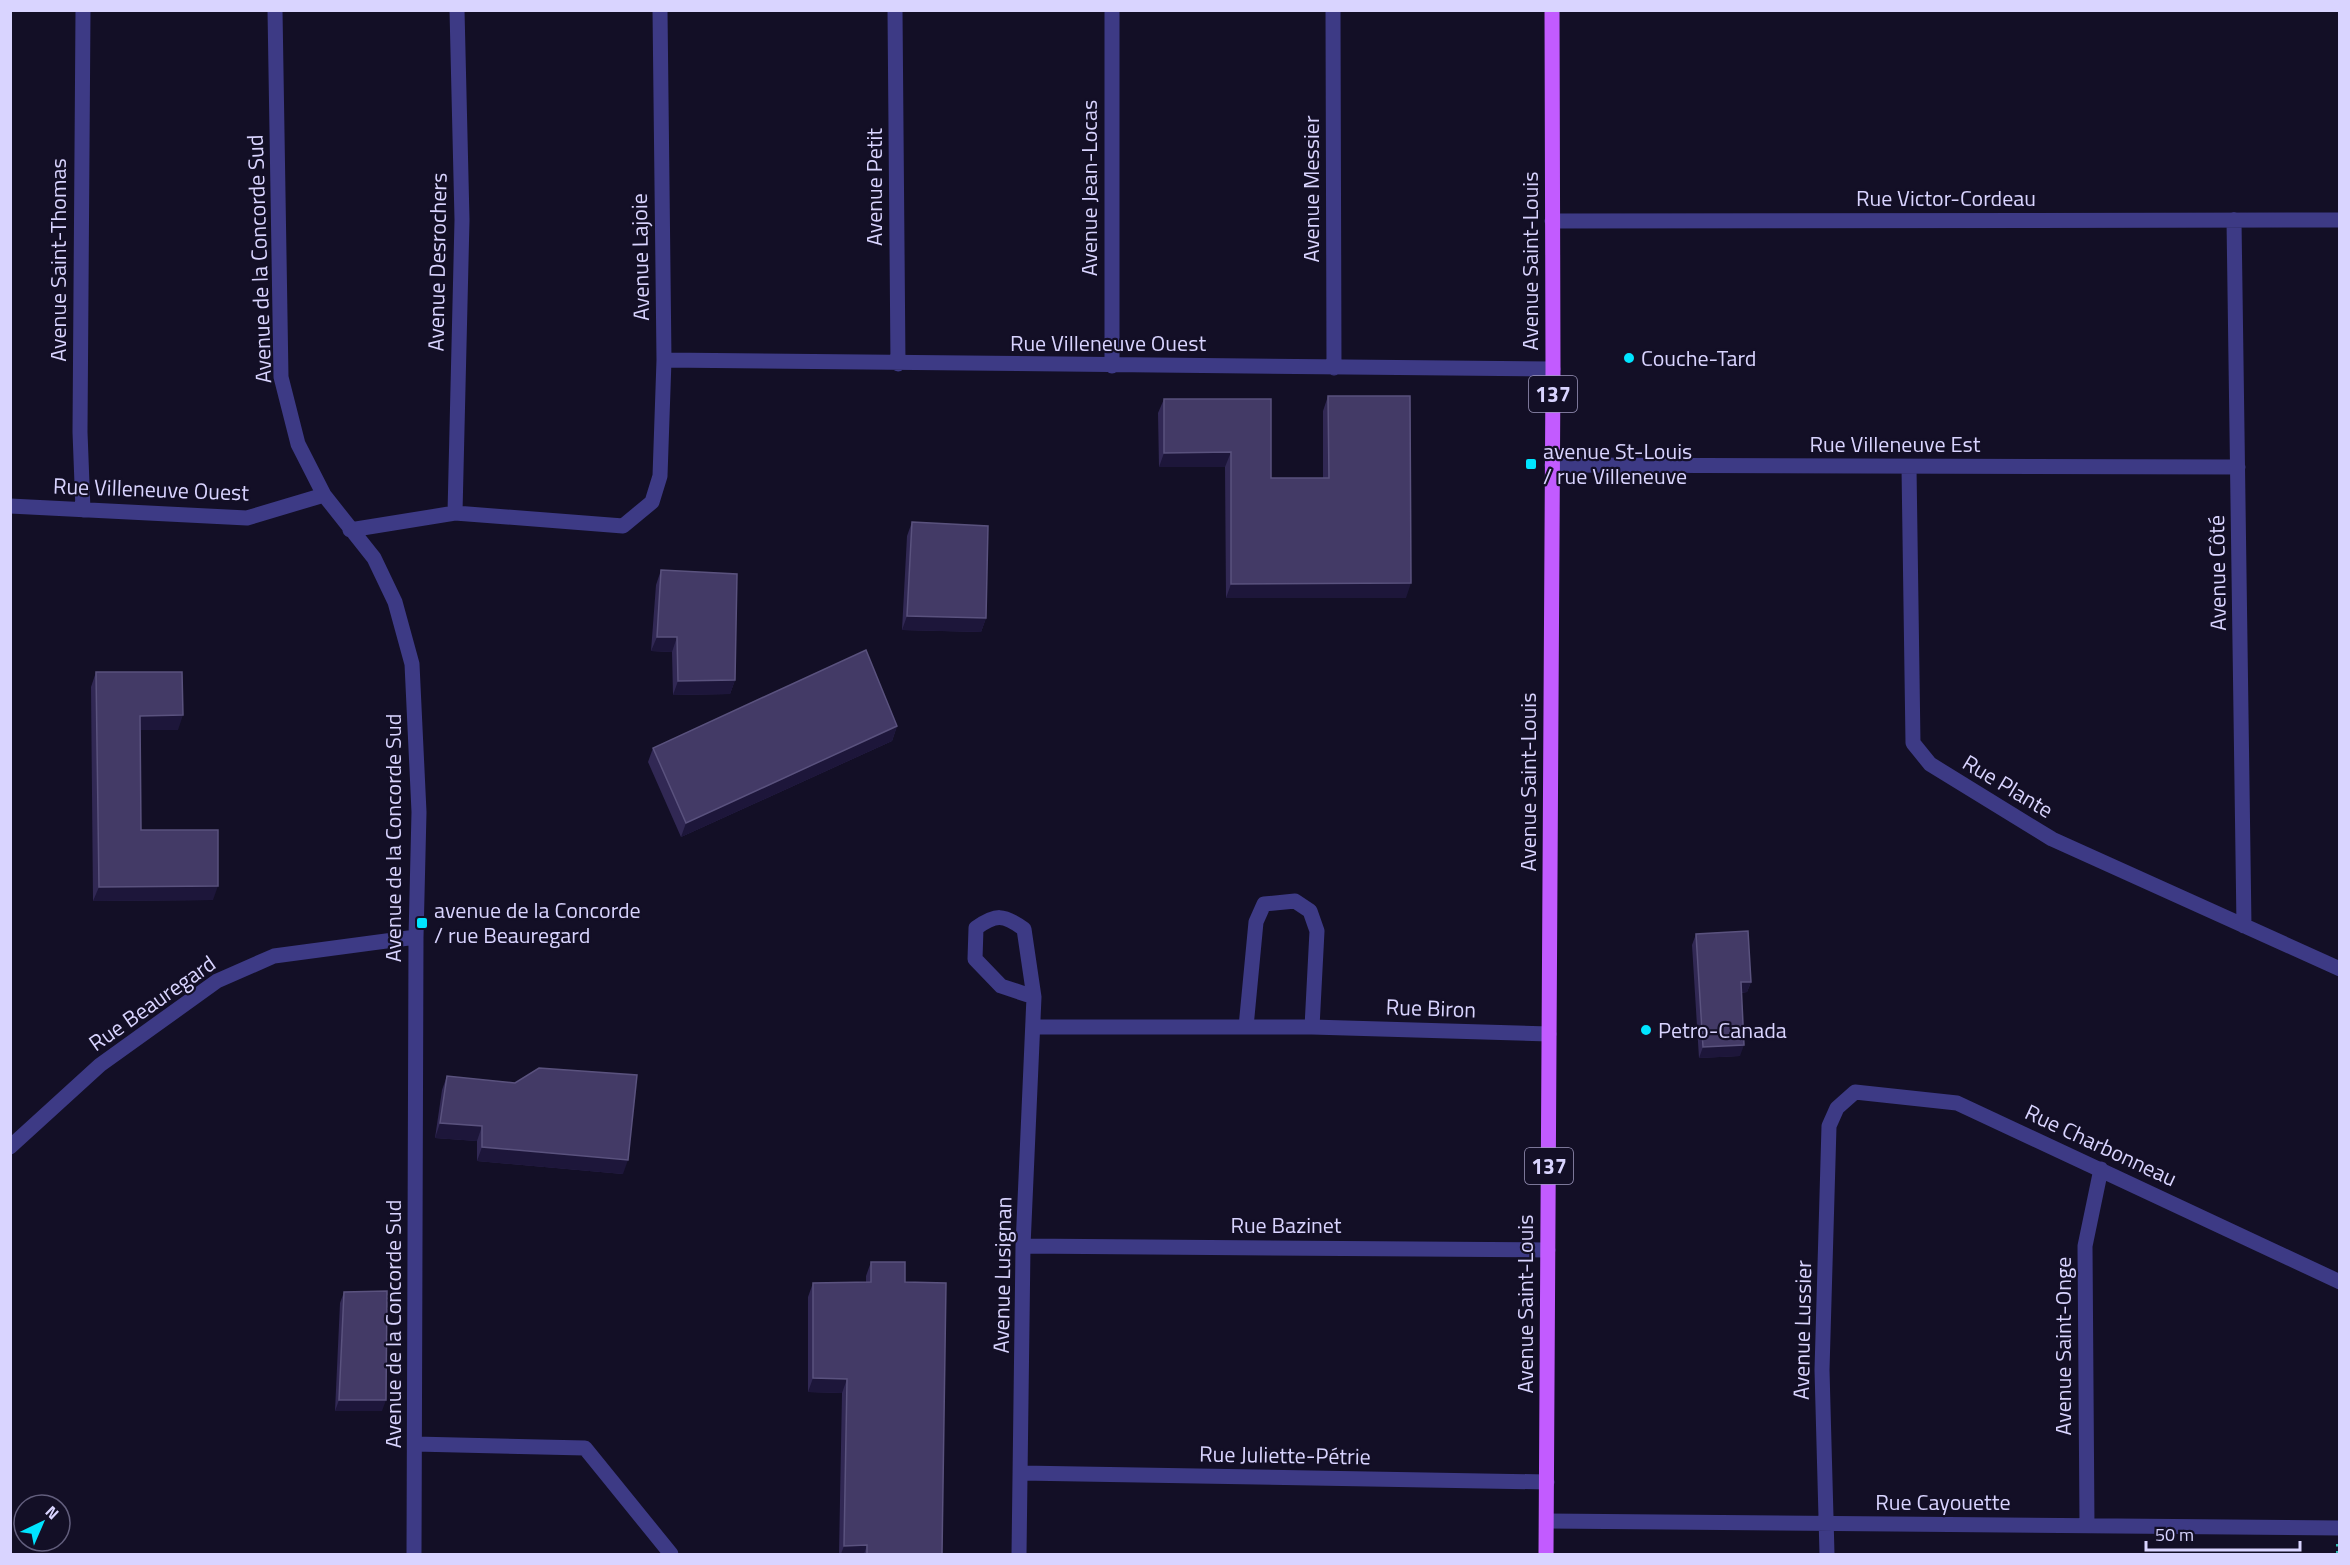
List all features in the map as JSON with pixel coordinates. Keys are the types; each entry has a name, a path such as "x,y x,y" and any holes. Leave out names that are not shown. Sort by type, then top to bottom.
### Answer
{"main road":[{"name":"Avenue Saint-Louis","path":"1546,1554 1553,369 1552,10"}],"street":[{"name":"Avenue Saint-Thomas","path":"83,10 80,432 83,510"},
{"name":"Avenue de la Concorde Sud","path":"275,10 282,377 298,444 324,495 374,558 395,602 412,664 419,812 416,937 414,1554"},
{"name":"Avenue Desrochers","path":"455,513 462,220 457,10"},
{"name":"Avenue Lajoie","path":"455,513 623,526 652,502 660,476 664,360 660,10"},
{"name":"Avenue Petit","path":"895,10 898,364"},
{"name":"Avenue Jean-Locas","path":"1112,10 1112,366"},
{"name":"Avenue Messier","path":"1333,10 1334,368"},
{"name":"Avenue Côté","path":"2234,220 2244,926"},
{"name":"Rue Victor-Cordeau","path":"1552,221 2340,220"},
{"name":"Rue Villeneuve Ouest","path":"664,360 1553,369"},
{"name":"Rue Villeneuve Est","path":"1552,465 2238,467"},
{"name":"Rue Plante","path":"1909,467 1913,743 1930,764 2052,838 2340,969"},
{"name":"Rue Villeneuve Ouest","path":"10,506 247,518 324,495"},
{"path":"350,530 455,513"},
{"path":"1246,1027 1256,922 1264,904 1295,901 1310,912 1317,931 1312,1027"},
{"name":"Avenue Lusignan","path":"1019,1554 1022,1473 1023,1246 1034,997 1024,929 1009,918 991,918 976,928 975,959 1001,986 1034,997"},
{"name":"Rue Beauregard","path":"10,1147 100,1065 217,981 274,956 416,937"},
{"name":"Rue Biron","path":"1034,1028 1312,1027 1549,1034"},
{"name":"Rue Charbonneau","path":"1838,1108 1855,1092 1957,1103 2340,1282"},
{"name":"Avenue Lussier","path":"1827,1554 1822,1370 1829,1126 1838,1108"},
{"name":"Avenue Saint-Onge","path":"2086,1525 2085,1246 2102,1169"},
{"name":"Rue Bazinet","path":"1023,1246 1548,1250"},
{"path":"415,1443 585,1448 672,1554"},
{"name":"Rue Juliette-Pétrie","path":"1022,1473 1547,1482"},
{"name":"Rue Cayouette","path":"1547,1521 2340,1528"}],"building":[{"path":"1328,396 1410,396 1411,583 1231,584 1231,452 1164,453 1164,399 1271,399 1271,478 1329,478"},
{"path":"912,522 988,526 986,618 907,616"},
{"path":"661,570 737,574 735,680 678,681 677,637 657,637"},
{"path":"866,650 897,726 686,823 653,748"},
{"path":"96,672 182,672 183,715 140,716 141,830 218,830 218,886 99,887"},
{"path":"1748,931 1751,982 1741,982 1744,1045 1703,1047 1696,934"},
{"path":"539,1068 637,1075 628,1160 482,1147 482,1126 440,1123 447,1076 515,1083"},
{"path":"871,1262 905,1262 905,1282 946,1283 942,1554 867,1554 867,1545 844,1546 847,1379 813,1378 813,1283 871,1282"},
{"path":"387,1291 386,1400 339,1400 344,1292"}],"place":[{"name":"Couche-Tard","path":"1629,358"},
{"name":"avenue St-Louis / rue Villeneuve","path":"1531,464"},
{"name":"avenue de la Concorde / rue Beauregard","path":"422,923"},
{"name":"Petro-Canada","path":"1646,1030"}]}
